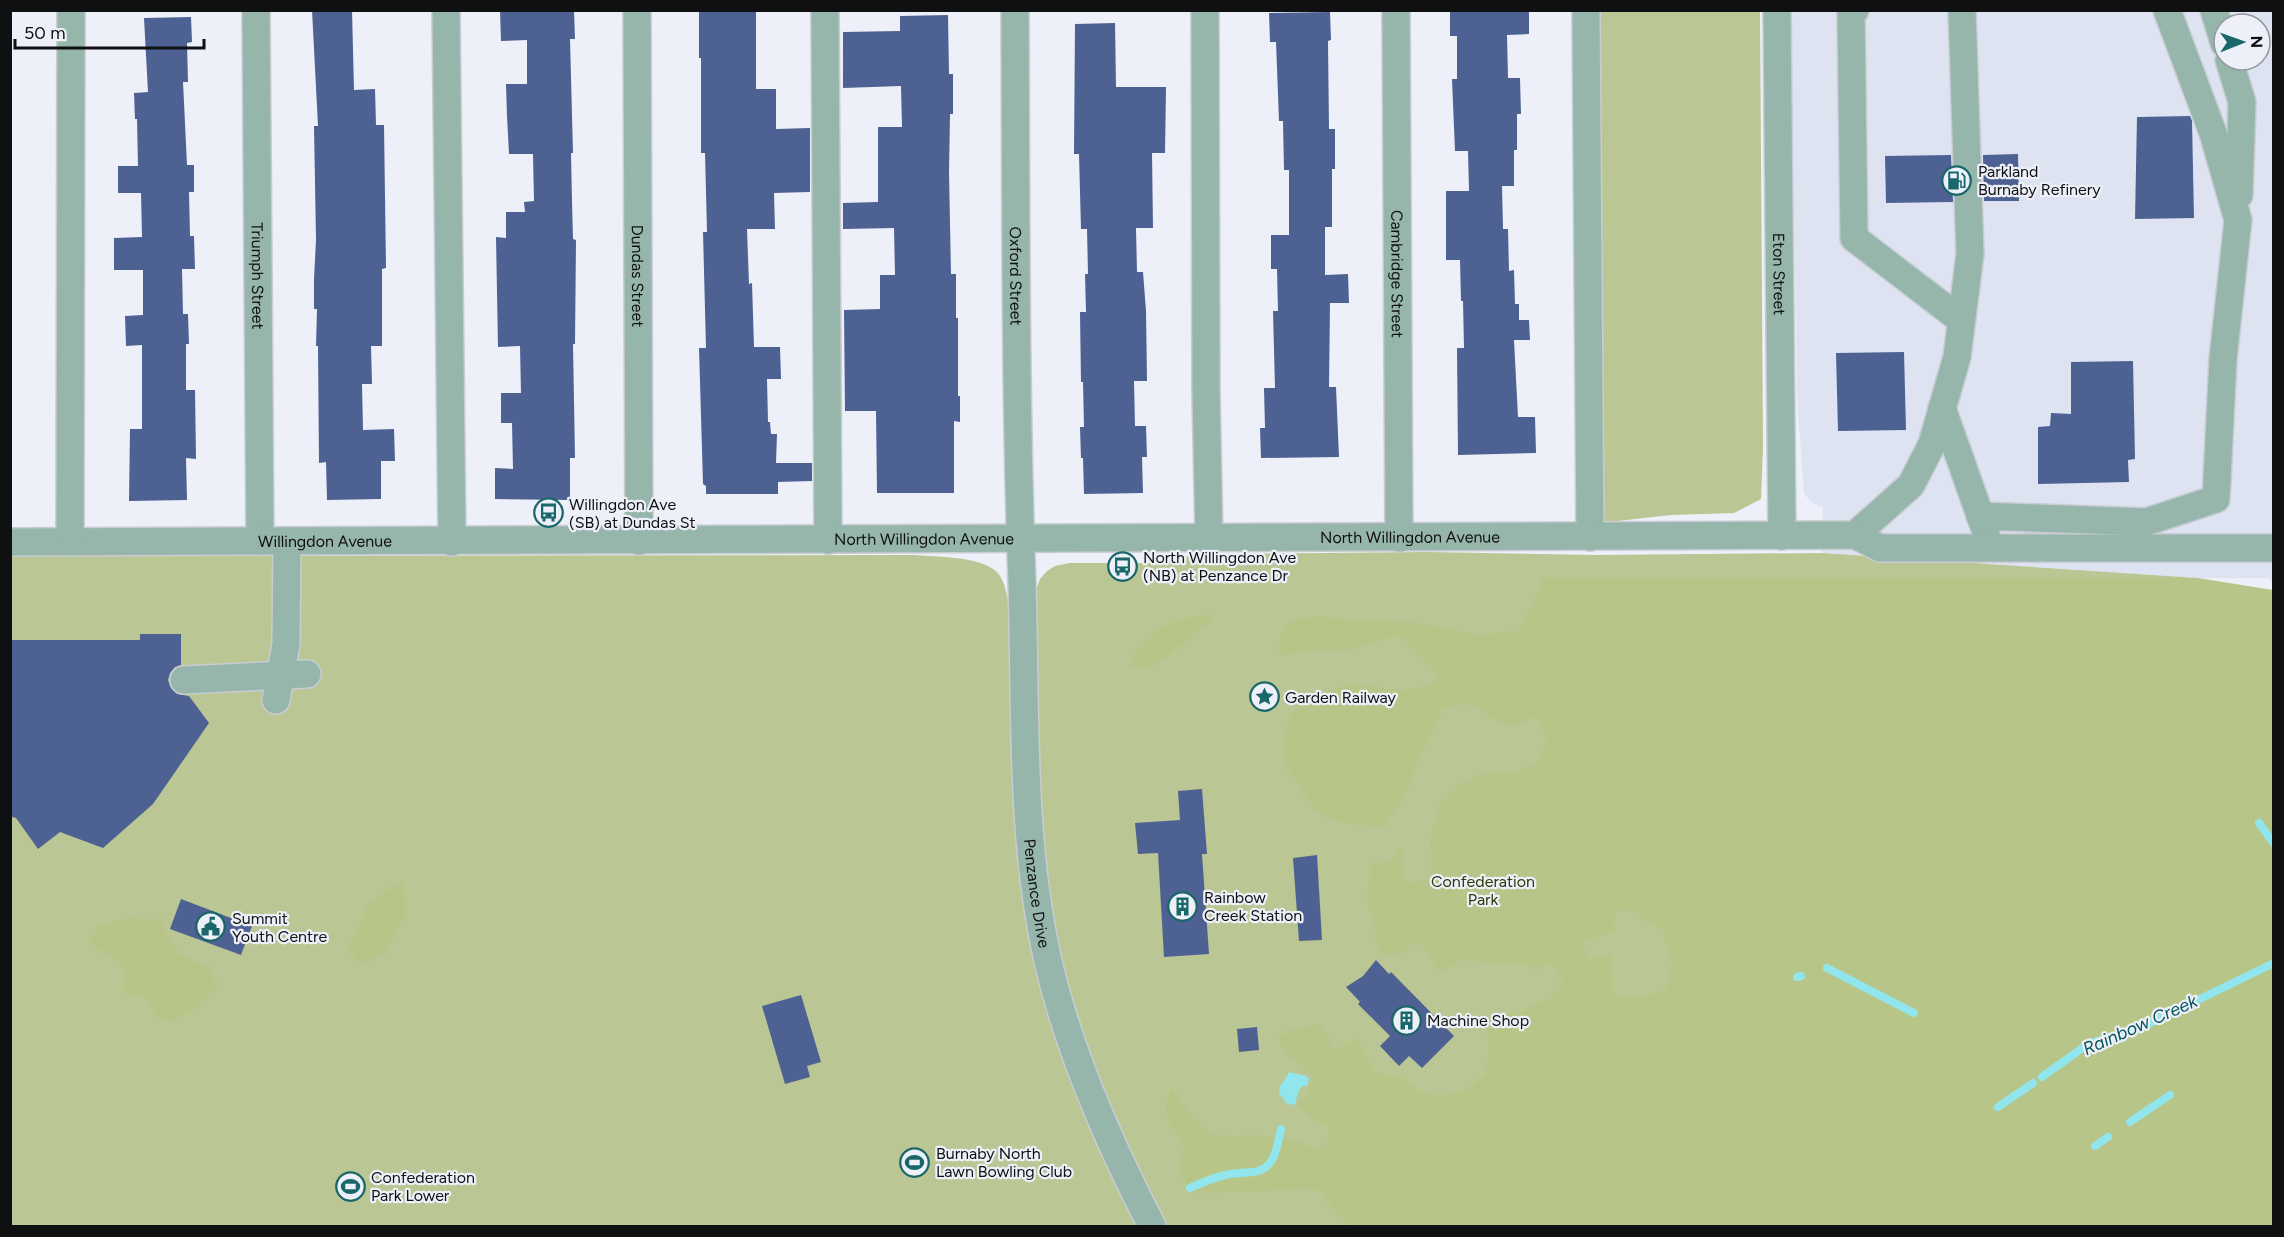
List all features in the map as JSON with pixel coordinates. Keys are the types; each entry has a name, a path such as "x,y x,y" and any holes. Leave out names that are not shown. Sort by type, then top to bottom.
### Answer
{"street":[{"path":"70,542 71,10"},
{"name":"Triumph Street","path":"256,10 260,541"},
{"path":"446,10 452,542"},
{"name":"Dundas Street","path":"637,10 639,541"},
{"path":"825,10 828,540"},
{"name":"Oxford Street","path":"1015,10 1020,540"},
{"path":"1205,10 1206,391 1209,539"},
{"name":"Cambridge Street","path":"1396,10 1399,538"},
{"path":"1586,10 1590,537"},
{"name":"Eton Street","path":"1777,10 1782,536"},
{"path":"1855,10 1851,12 1854,238 1961,320"},
{"path":"1962,10 1970,254 1957,357 1932,444 1911,485 1855,536 1881,548 2274,548"},
{"path":"2167,10 2213,133 2238,220"},
{"path":"1980,516 2146,522 2216,499 2223,359 2238,220 2242,102 2233,72"},
{"path":"1942,408 1992,548"},
{"name":"North Willingdon Avenue","path":"639,541 1855,536"},
{"name":"Penzance Drive","path":"1020,540 1025,768 1029,827 1041,928 1060,1007 1080,1065 1124,1170 1152,1227"},
{"path":"184,680 288,683 286,541"},
{"name":"Willingdon Avenue","path":"10,542 639,541"}],"shaded area":[{"path":"1791,11 2273,11 2273,582 2269,578 2198,578 1822,553 1823,507 1815,505 1804,494 1797,395"}],"green space":[{"path":"1586,11 1760,11 1763,448 1761,499 1734,513 1671,515 1590,524"},
{"name":"Confederation Park","path":"1428,552 1596,555 1822,553 2198,578 2273,1226 11,1226 10,556 914,555 974,561 994,569 1004,585 1010,612 1035,593 1040,579 1047,571 1055,566 1070,563 1149,563 1202,554"},
{"path":"1543,578 2198,578 2273,590 2273,1226 1348,1226 1318,1189 1193,1193 1179,1174 1184,1146 1170,1125 1166,1113 1171,1088 1192,1116 1214,1135 1237,1137 1253,1135 1293,1139 1315,1149 1323,1146 1329,1140 1329,1128 1297,1106 1315,1076 1285,1054 1279,1037 1294,1028 1320,1024 1334,1050 1358,1038 1375,1072 1403,1078 1423,1094 1444,1095 1469,1089 1485,1074 1490,1048 1485,1022 1524,1010 1554,996 1564,981 1549,963 1535,969 1520,963 1488,964 1465,959 1440,972 1418,939 1401,953 1380,955 1367,897 1371,864 1390,861 1396,849 1402,850 1404,884 1433,879 1430,842 1438,808 1456,787 1480,775 1495,772 1517,774 1538,761 1547,739 1535,716 1514,727 1503,724 1474,706 1466,704 1443,709 1418,761 1406,794 1383,828 1341,822 1316,811 1284,763 1283,738 1290,715 1306,701 1327,691 1354,684 1406,691 1432,684 1438,675 1419,653 1397,635 1351,650 1318,650 1279,655 1282,629 1294,619 1317,617 1418,623 1479,635 1517,631 1532,608","holes":["1615,910 1633,911 1663,932 1672,965 1667,989 1645,996 1613,995 1612,956 1590,959 1581,943 1614,933"]},
{"path":"1212,615 1214,619 1212,621 1165,658 1147,666 1129,667 1143,644 1162,628 1184,619"},
{"path":"403,880 407,914 385,952 361,964 346,947 369,903"},
{"path":"131,918 161,920 166,934 179,954 209,968 217,986 196,1008 169,1024 156,1015 148,1000 122,990 125,969 118,961 88,943 99,925"}],"water":[{"path":"1289,1072 1306,1076 1309,1079 1307,1086 1302,1086 1298,1093 1295,1105 1286,1103 1279,1093"}],"building":[{"path":"312,10 352,10 354,90 375,89 376,125 384,125 386,268 382,269 382,346 371,346 372,384 362,384 363,430 394,429 395,461 381,461 381,499 327,500 326,462 319,463 317,309 314,309 316,240 314,126 318,126"},
{"path":"500,10 574,10 575,39 570,39 573,239 576,240 575,344 573,344 575,458 570,458 570,500 495,499 495,468 513,469 512,423 501,423 501,393 521,393 520,346 498,347 496,237 506,238 506,212 525,212 524,202 534,201 533,154 509,154 507,116 506,84 527,84 527,40 501,41"},
{"path":"699,10 756,10 756,89 776,89 776,129 810,128 810,192 774,193 775,229 747,229 754,347 780,347 781,379 767,379 768,422 770,422 771,434 777,434 776,463 812,463 812,481 778,482 778,494 706,494 706,486 703,484 699,348 706,348 703,232 707,232 705,153 701,153"},
{"path":"1450,10 1529,10 1529,34 1507,35 1508,78 1520,78 1521,114 1517,114 1514,186 1502,186 1503,229 1508,229 1509,271 1514,270 1515,304 1519,304 1519,320 1529,320 1530,340 1514,340 1518,417 1535,417 1536,453 1458,455 1457,348 1464,348 1463,301 1461,301 1460,260 1446,260 1446,191 1469,191 1468,151 1455,151 1452,79 1457,79 1457,36 1450,36"},
{"path":"1330,12 1329,129 1335,129 1335,169 1332,169 1332,227 1325,227 1325,275 1348,274 1349,303 1330,303 1329,387 1336,387 1339,457 1261,458 1260,428 1265,428 1264,388 1275,388 1273,311 1278,311 1277,269 1271,269 1271,235 1289,235 1289,170 1284,170 1283,121 1279,121 1276,42 1270,42 1269,13"},
{"path":"948,15 949,74 953,74 949,172 951,274 956,274 958,396 960,396 960,422 954,421 954,493 877,493 876,411 845,411 844,310 880,309 880,275 895,275 894,228 843,229 843,203 878,202 878,127 902,127 901,86 843,88 843,32 900,31 900,16"},
{"path":"191,17 192,42 187,43 188,82 183,82 187,165 194,165 194,192 189,192 190,236 194,236 195,269 182,269 183,314 188,314 189,344 186,344 186,390 195,390 196,459 186,458 187,500 129,501 130,429 142,429 142,345 126,346 125,316 143,315 143,270 114,270 114,238 142,237 141,193 118,193 118,166 138,166 134,93 148,92 144,18"},
{"path":"1115,23 1116,87 1166,87 1165,153 1152,153 1153,228 1136,228 1137,272 1143,272 1146,311 1147,381 1134,381 1135,426 1146,426 1147,457 1142,457 1143,493 1084,494 1080,427 1084,427 1080,312 1086,312 1085,274 1088,274 1087,229 1081,229 1079,154 1074,154 1075,24"},
{"path":"2190,116 2192,121 2194,218 2135,219 2137,117"},
{"path":"2018,154 2019,201 1984,201 1983,155"},
{"path":"1951,155 1953,202 1886,203 1885,156"},
{"path":"1904,352 1906,430 1838,431 1836,353"},
{"path":"2133,361 2135,459 2128,460 2129,482 2038,484 2038,427 2050,426 2051,413 2071,414 2071,362"},
{"path":"140,634 181,634 181,665 175,667 168,680 171,688 177,694 189,696 209,723 153,804 103,848 60,832 38,849 16,818 10,816 10,640 140,640"},
{"path":"1202,789 1207,854 1202,854 1209,954 1164,957 1158,853 1138,854 1135,823 1180,820 1178,791"},
{"path":"1317,855 1322,940 1299,941 1293,858"},
{"name":"Summit Youth Centre","path":"181,899 252,926 241,955 170,929"},
{"name":"Machine Shop","path":"1376,960 1389,974 1391,972 1454,1036 1422,1068 1409,1056 1399,1066 1380,1046 1390,1036 1358,1004 1360,1002 1346,987 1363,976"},
{"path":"801,995 821,1062 807,1066 810,1077 785,1084 762,1006"},
{"path":"1257,1027 1259,1050 1239,1052 1237,1029"}],"waterway":[{"path":"2259,823 2274,844"},
{"name":"Rainbow Creek","path":"2042,1077 2088,1044 2140,1028 2274,963"},
{"path":"1827,968 1914,1013"},
{"path":"1797,977 1801,976"},
{"name":"Rainbow Creek","path":"1998,1107 2033,1083"},
{"path":"2130,1122 2170,1095"},
{"path":"1190,1188 1221,1176 1253,1172 1266,1167 1274,1157 1281,1129"},
{"path":"2095,1146 2108,1137"}],"place":[{"name":"Parkland Burnaby Refinery","path":"1957,180"},
{"name":"Willingdon Ave (SB) at Dundas St","path":"548,513"},
{"name":"North Willingdon Ave (NB) at Penzance Dr","path":"1122,566"},
{"name":"Garden Railway","path":"1264,697"},
{"name":"Rainbow Creek Station","path":"1183,906"},
{"name":"Summit Youth Centre","path":"211,927"},
{"name":"Machine Shop","path":"1406,1020"},
{"name":"Burnaby North Lawn Bowling Club","path":"915,1162"},
{"name":"Confederation Park Lower","path":"350,1186"}]}
